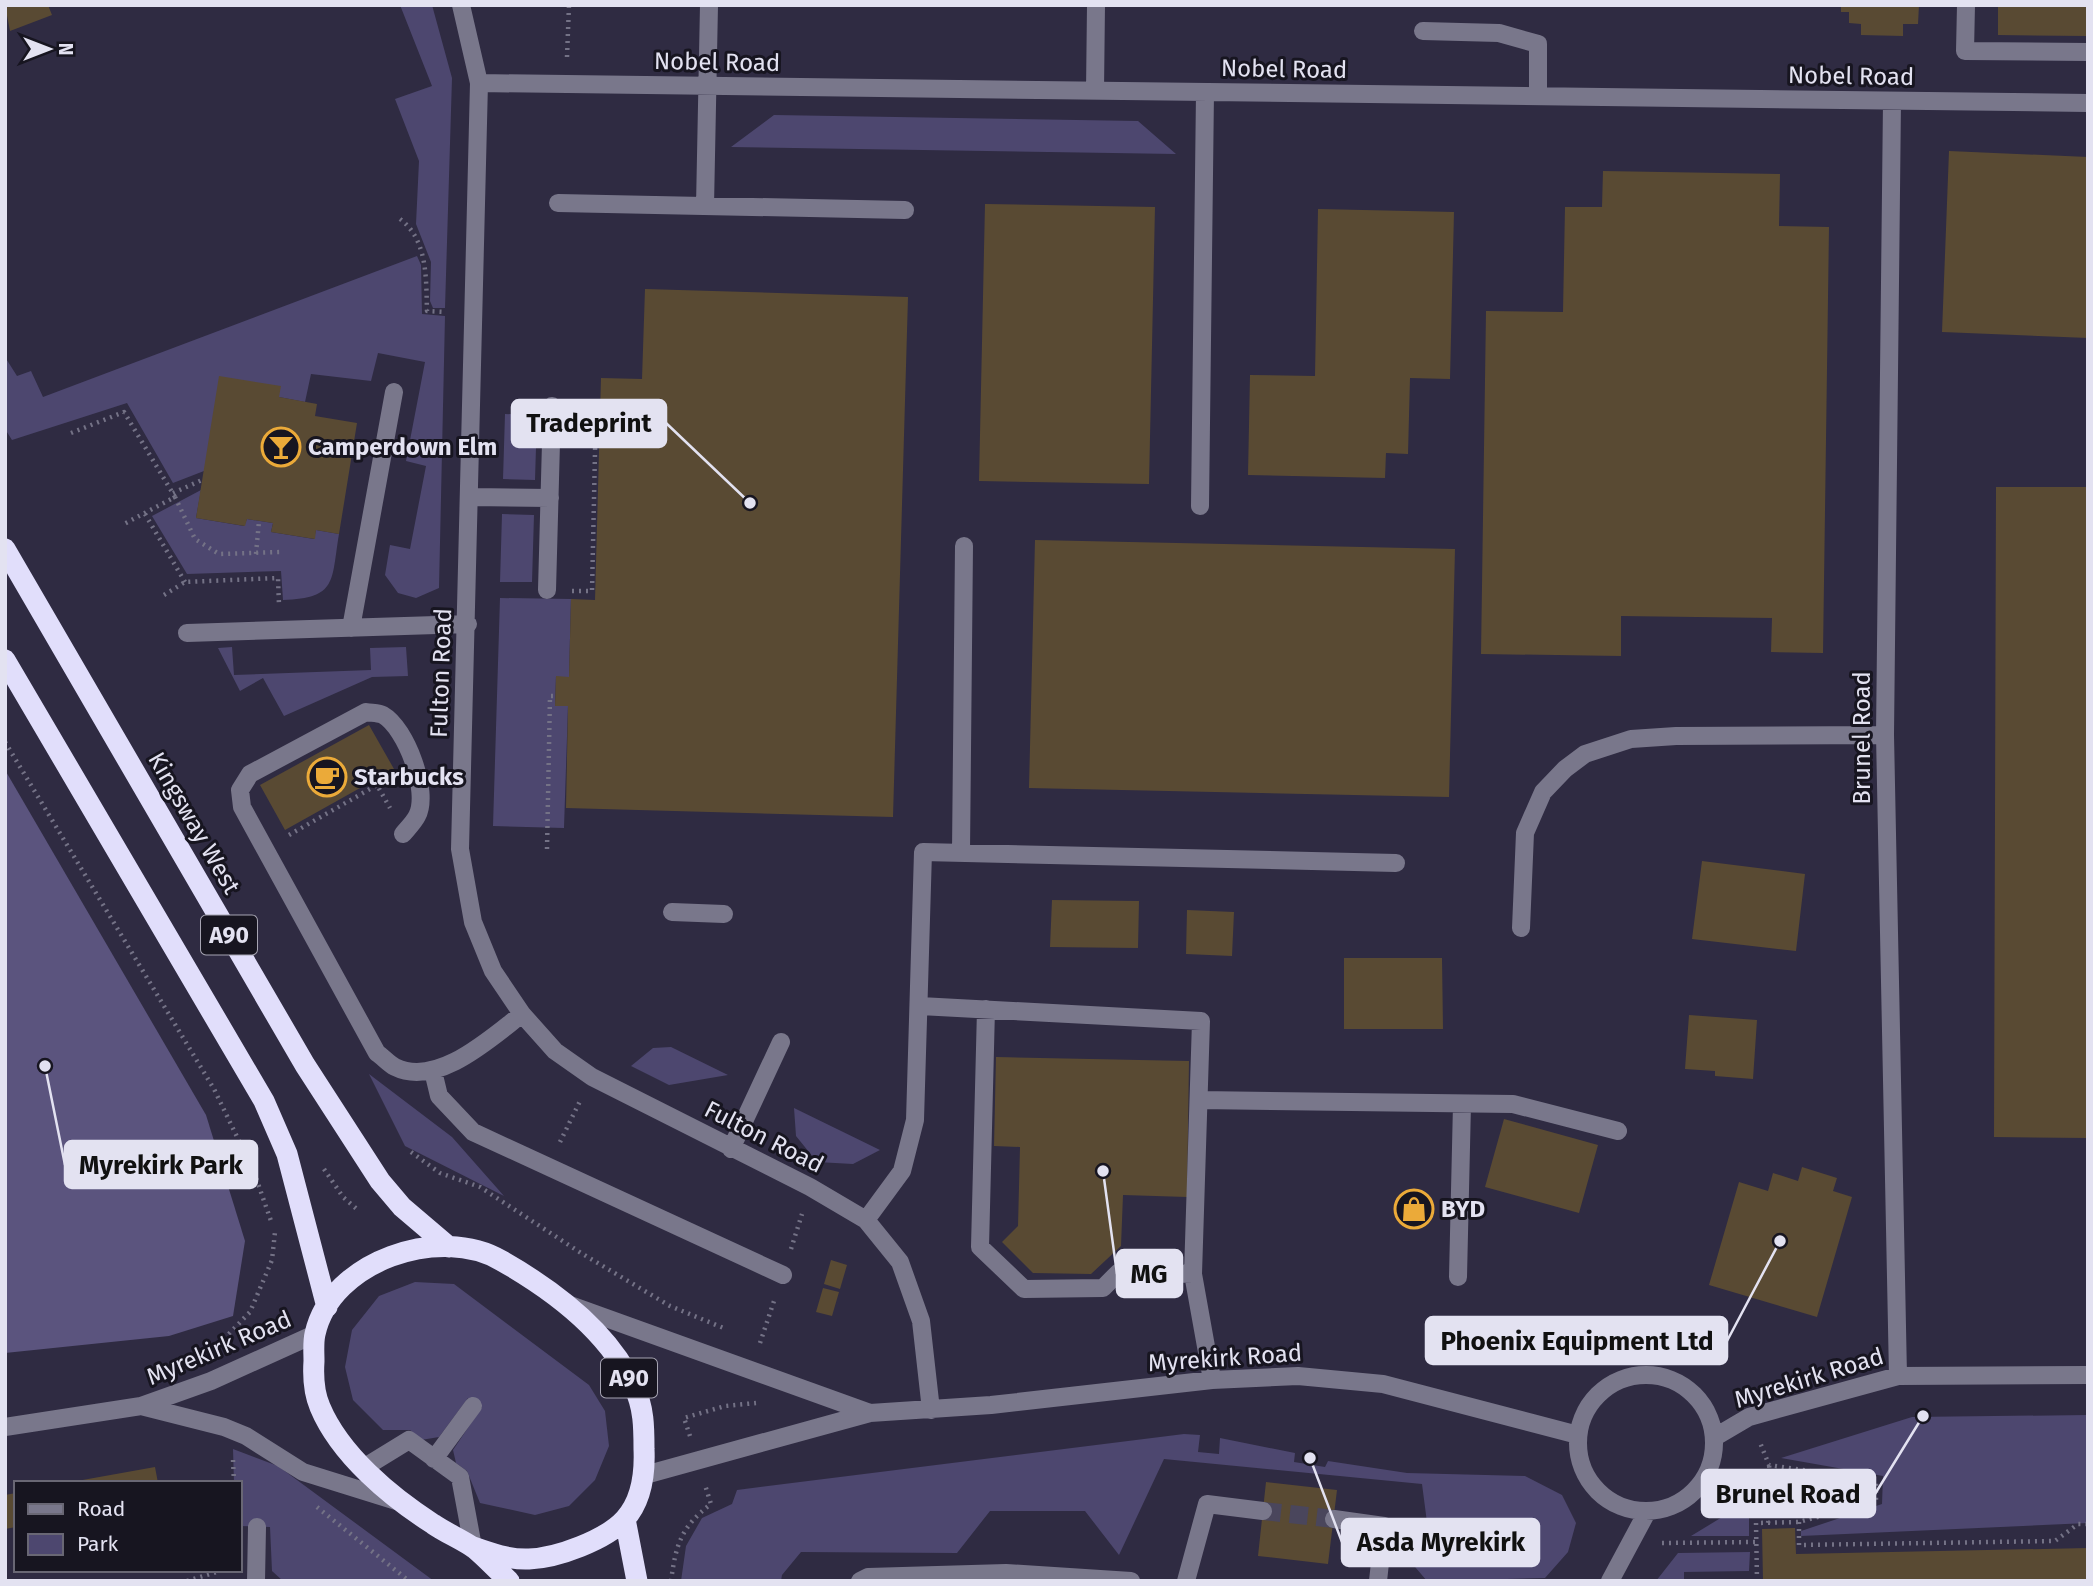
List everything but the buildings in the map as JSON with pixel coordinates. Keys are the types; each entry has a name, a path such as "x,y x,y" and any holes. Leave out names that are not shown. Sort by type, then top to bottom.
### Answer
{"highway":[{"name":"Kingsway West","path":"5,549 305,1065 380,1181 402,1208 449,1247"},
{"name":"A90","path":"5,660 264,1101 287,1154 327,1307"},
{"name":"Kingsway West","path":"472,1547 527,1560 561,1555 625,1519 645,1475 644,1422 634,1387 615,1356 564,1302 498,1258 473,1250 449,1247 414,1249 374,1262 349,1282 327,1307 315,1334 313,1376 319,1407 337,1437 400,1502 472,1547 509,1581"},
{"path":"625,1519 637,1581"}],"street":[{"name":"Fulton Road","path":"461,5 479,83 476,314 460,849 472,922 493,971 522,1014 555,1051 592,1077 810,1187 866,1220 900,1262 921,1321 931,1410"},
{"path":"705,206 709,5"},
{"path":"1095,91 1096,5"},
{"path":"1966,5 1965,51 2088,52"},
{"path":"1423,32 1499,33 1538,44 1538,96"},
{"name":"Nobel Road","path":"479,83 2088,103"},
{"path":"1200,506 1205,92"},
{"name":"Brunel Road","path":"1892,101 1885,735 1898,1376"},
{"path":"558,203 905,211"},
{"path":"351,628 394,392"},
{"path":"547,590 552,406"},
{"path":"471,498 550,498"},
{"path":"961,852 964,546"},
{"path":"187,634 468,624"},
{"path":"403,834 418,815 421,793 418,769 394,726 382,715 366,712 250,774 240,790 242,807 377,1053 395,1067 415,1072 433,1071 455,1060 522,1014"},
{"path":"1521,928 1525,833 1543,792 1585,754 1631,739 1676,736 1885,735"},
{"path":"866,1220 902,1171 915,1120 923,852 1396,863"},
{"path":"672,912 724,914"},
{"path":"919,1006 1201,1021 1193,1274 1212,1380"},
{"path":"986,1009 980,1247 1024,1289 1103,1288 1119,1272 1193,1274"},
{"path":"731,1149 781,1042"},
{"path":"433,1071 439,1096 472,1132 783,1275"},
{"path":"1199,1101 1513,1104 1618,1131"},
{"path":"1458,1277 1462,1104"},
{"path":"564,1302 870,1413"},
{"name":"Myrekirk Road","path":"5,1427 141,1406 211,1381 315,1334"},
{"name":"Myrekirk Road","path":"870,1413 931,1410 1212,1380 1298,1376 1382,1384 1578,1435 1583,1416 1594,1399 1617,1381 1646,1374 1671,1378 1692,1392 1708,1412 1715,1437 1713,1460 1704,1480 1689,1496 1669,1507 1647,1511"},
{"name":"Myrekirk Road","path":"1715,1437 1749,1417 1898,1376 2088,1375"},
{"name":"Myrekirk Road","path":"141,1406 224,1427 246,1436 303,1472 400,1502"},
{"path":"434,1459 472,1406"},
{"path":"645,1475 870,1413"},
{"path":"1578,1435 1579,1458 1604,1497 1625,1508 1647,1511 1610,1581"},
{"path":"365,1467 409,1440 460,1477 472,1547"},
{"path":"1185,1581 1207,1504 1263,1511"},
{"path":"1334,1519 1384,1526 1378,1581"},
{"path":"257,1527 257,1581"},
{"path":"860,1581 868,1577 952,1577 1131,1581"}],"path":[{"path":"566,84 569,5"},
{"path":"400,219 412,228 426,264 427,311 476,314"},
{"path":"547,590 592,592 596,406"},
{"path":"71,433 124,412 174,495 195,539 219,554 281,552"},
{"path":"124,524 202,480"},
{"path":"145,513 185,582"},
{"path":"256,554 259,521"},
{"path":"164,595 185,582 278,578 280,630"},
{"path":"547,849 550,696 555,696"},
{"path":"5,742 214,1088 254,1172 275,1232 272,1260 250,1312 219,1345"},
{"path":"288,836 377,785 403,834"},
{"path":"547,1166 592,1077"},
{"path":"411,1152 440,1173 480,1187 581,1253 670,1306 738,1334"},
{"path":"323,1168 343,1197 359,1211"},
{"path":"749,1339 760,1343 765,1329"},
{"path":"1749,1417 1769,1465 1773,1496 1768,1523"},
{"path":"233,1449 234,1481"},
{"path":"1757,1581 1756,1523 1799,1522 1876,1501 1876,1481 1769,1465"},
{"path":"308,1500 409,1581"},
{"path":"1799,1522 1799,1545 2055,1541 2078,1524 2088,1524"},
{"path":"1631,1543 1756,1542"},
{"path":"187,1581 216,1572"}],"green space":[{"path":"400,5 432,5 452,78 445,308 433,308 430,301 431,262 416,224 419,161 395,99 432,86"},
{"path":"774,115 1138,121 1176,154 731,147"},
{"path":"417,256 421,265 422,314 445,316 439,588 416,598 398,593 385,575 390,545 410,549 426,466 406,461 425,362 378,353 371,381 311,374 305,402 279,397 204,471 173,483 127,403 12,440 5,429 5,357 17,376 31,371 43,397"},
{"path":"505,414 537,415 535,480 503,479"},
{"path":"201,490 196,518 244,526 247,519 273,523 271,532 314,539 316,530 339,534 329,584 314,595 283,600 281,571 187,574 152,516"},
{"path":"502,514 534,515 532,582 500,582"},
{"path":"500,598 571,599 569,677 556,677 555,706 568,706 564,828 493,826"},
{"path":"232,647 234,675 371,670 370,648 406,647 408,676 372,677 284,716 263,678 240,691 218,648"},
{"path":"671,1047 728,1075 669,1085 631,1066 653,1048"},
{"path":"369,1074 452,1137 504,1196 405,1146"},
{"path":"794,1108 880,1150 853,1164 817,1162 796,1136"},
{"path":"415,1282 454,1284 589,1385 605,1411 609,1446 595,1480 569,1506 535,1515 480,1503 467,1471 456,1463 453,1450 482,1407 468,1398 439,1437 421,1440 410,1430 383,1430 353,1400 345,1367 352,1330 379,1296"},
{"path":"2088,1415 2088,1523 1801,1536 1801,1531 1882,1504 1883,1476 1781,1458 1912,1417"},
{"path":"1184,1434 1200,1435 1198,1452 1219,1454 1220,1438 1295,1453 1294,1462 1325,1467 1328,1461 1407,1473 1525,1476 1562,1495 1576,1523 1568,1552 1545,1578 1427,1581 1410,1561 1464,1564 1468,1534 1428,1530 1422,1484 1164,1459 1119,1555 1085,1511 990,1511 957,1553 801,1552 782,1575 781,1581 681,1581 686,1546 702,1518 732,1504 737,1490"},
{"path":"233,1449 278,1466 434,1581 283,1581 272,1571 270,1527 242,1526 242,1481 234,1481"},
{"path":"1776,1472 1870,1484 1870,1496 1799,1518 1773,1518 1777,1497"},
{"path":"1765,1491 1764,1516 1749,1518 1749,1536 1691,1536"},
{"path":"1750,1552 1749,1571 1684,1572 1684,1581 1656,1581 1678,1553"}],"shaded area":[{"path":"5,770 206,1115 245,1241 233,1316 169,1336 5,1353"}],"tunnel":[{"path":"1263,1511 1334,1519"}],"place":[{"name":"Camperdown Elm","path":"281,447"},
{"name":"Tradeprint","path":"750,503"},
{"name":"Starbucks","path":"327,777"},
{"name":"Myrekirk Park","path":"45,1066"},
{"name":"MG","path":"1103,1171"},
{"name":"BYD","path":"1414,1209"},
{"name":"Phoenix Equipment Ltd","path":"1780,1241"},
{"name":"Brunel Road","path":"1923,1416"},
{"name":"Asda Myrekirk","path":"1310,1458"}]}
